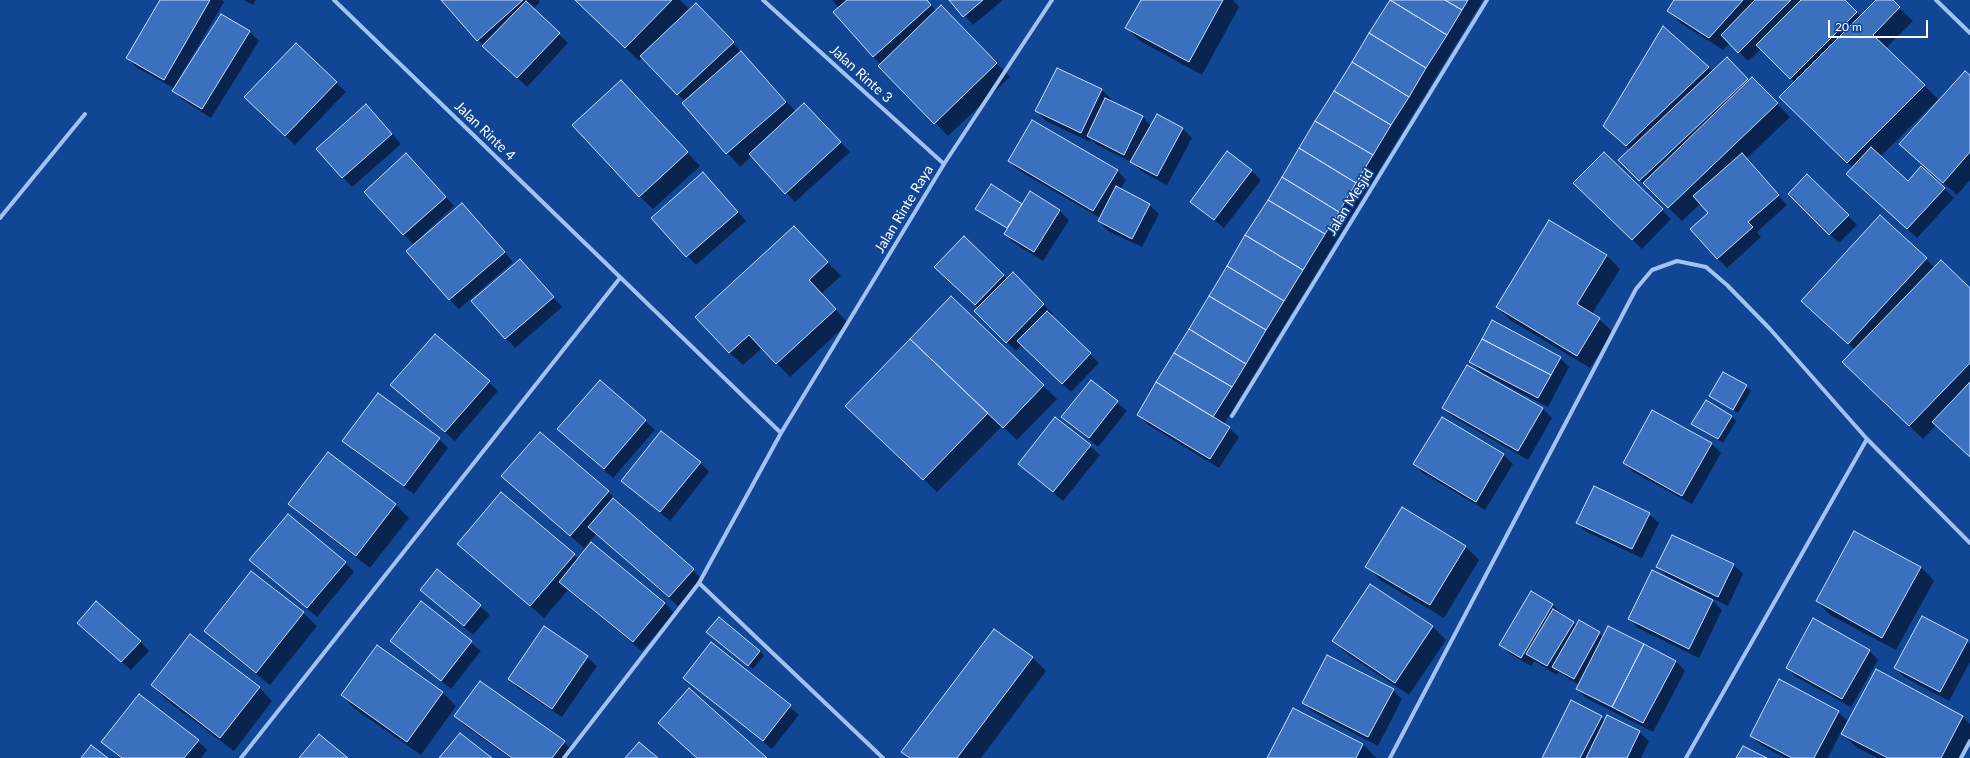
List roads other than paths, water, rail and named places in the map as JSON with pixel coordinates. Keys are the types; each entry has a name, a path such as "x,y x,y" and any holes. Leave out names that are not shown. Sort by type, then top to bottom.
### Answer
{"street":[{"name":"Jalan Rinte 4","path":"334,0 782,433"},
{"name":"Jalan Rinte 3","path":"764,0 944,164"},
{"name":"Jalan Rinte Raya","path":"564,758 699,583 782,433 944,164 1052,0"},
{"name":"Jalan Mesjid","path":"1232,416 1487,0"},
{"path":"1936,0 1970,33"},
{"path":"0,218 85,114"},
{"path":"1390,758 1636,289 1652,270 1677,261 1706,267 1727,284 1770,329 1867,439 1970,543"},
{"path":"240,758 620,278"},
{"path":"1686,758 1867,439"},
{"path":"699,583 882,758"},
{"path":"1961,758 1970,741"}]}
